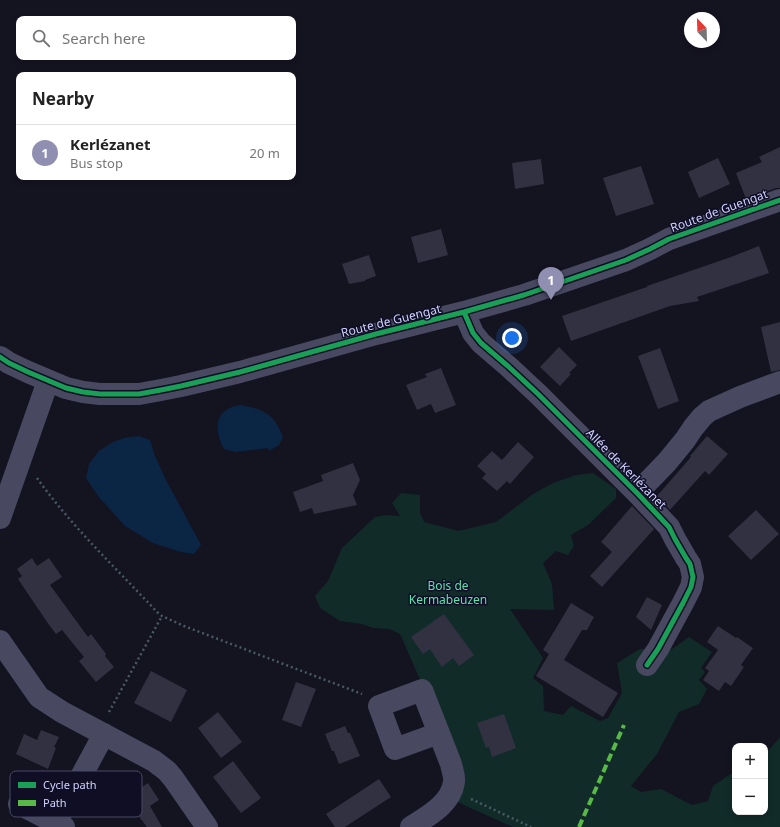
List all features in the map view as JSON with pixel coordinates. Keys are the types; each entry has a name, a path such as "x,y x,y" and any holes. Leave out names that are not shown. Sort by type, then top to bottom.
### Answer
{"street":[{"name":"Route de Guengat","path":"0,357 28,372 66,388 83,392 100,394 139,394 182,386 240,372 524,295 626,260 669,239 780,200"},
{"name":"Allée de Kerlézanet","path":"464,312 473,333 481,342 532,389 637,492 669,527 690,564 693,577 691,586 658,648 647,665"},
{"path":"0,518 48,380"},
{"name":"Allée de Kerlézanet","path":"637,492 667,462 702,417 709,411 740,397 780,382"},
{"path":"2,650 39,697 62,712 154,761 167,771 207,827"},
{"path":"411,827 433,812 449,797 454,781 454,774 451,764 439,733 422,690 379,706 395,749 439,733"},
{"path":"84,771 101,733"},
{"path":"44,817 60,825"}],"path":[{"path":"21,456 51,498 76,527 162,616 184,626 370,697 379,706"},
{"path":"101,733 162,616"},
{"path":"452,790 531,827"}],"green space":[{"name":"Bois de Kermabeuzen","path":"593,473 616,489 616,498 588,525 571,535 574,546 568,555 556,551 543,563 552,584 554,610 510,609 543,658 533,678 543,686 544,711 563,715 571,706 600,721 608,718 622,693 617,663 640,649 672,649 689,637 712,652 701,668 705,672 699,680 707,689 699,704 679,712 657,754 631,786 641,792 661,789 692,805 708,801 713,786 732,773 732,815 768,815 768,750 780,737 780,827 513,827 455,801 440,725 400,634 389,629 373,628 362,624 340,621 320,608 315,596 328,581 342,548 375,517 386,515 400,516 392,503 401,493 420,495 420,513 424,522 458,531 496,522 533,494 553,483 576,475"}],"water":[{"path":"241,405 262,411 272,418 280,429 283,437 279,445 269,451 268,448 235,452 224,449 218,434 221,415 232,407"},
{"path":"139,436 150,440 155,456 166,480 201,545 194,554 181,552 153,543 125,526 98,496 86,478 89,464 99,451 113,442 124,438"}],"building":[{"path":"780,147 780,188 776,188 746,199 736,173 762,162 759,157"},
{"path":"718,158 730,184 699,198 688,172"},
{"path":"541,159 544,184 515,189 512,163"},
{"path":"641,166 654,204 616,216 603,178"},
{"path":"441,229 448,255 418,263 411,237"},
{"path":"759,246 769,273 697,297 699,301 670,306 571,341 562,316"},
{"path":"369,255 376,276 365,281 349,284 342,264"},
{"path":"780,322 780,370 771,372 761,327"},
{"path":"559,347 577,365 560,386 540,367"},
{"path":"660,348 679,401 658,409 638,356"},
{"path":"441,368 456,405 435,413 431,404 417,410 406,385 427,377 425,374"},
{"path":"707,436 728,454 709,475 705,471 670,510 657,496"},
{"path":"518,442 534,457 510,484 507,481 497,491 482,478 486,474 477,466 492,451 502,460"},
{"path":"353,463 360,480 353,495 357,505 314,514 312,508 300,512 293,492 323,481 321,475"},
{"path":"632,506 654,529 602,587 590,576 612,552 601,542"},
{"path":"756,510 779,534 751,560 728,536"},
{"path":"32,558 37,566 49,558 62,577 50,585 88,637 91,634 114,667 96,682 79,661 84,657 62,630 56,634 18,579 22,576 17,569"},
{"path":"647,597 662,605 651,630 636,617"},
{"path":"571,603 594,617 587,630 582,630 564,660 618,693 603,717 536,676 549,654 543,650"},
{"path":"444,614 474,655 459,666 453,658 442,667 430,649 423,654 411,637"},
{"path":"718,626 753,648 741,665 744,667 731,686 725,682 719,691 703,680 709,671 705,668 718,650 707,642"},
{"path":"151,671 187,690 171,722 134,703"},
{"path":"296,682 316,689 301,727 282,720"},
{"path":"218,712 242,742 221,758 198,728"},
{"path":"504,714 516,748 492,757 489,747 486,748 477,723"},
{"path":"345,726 348,733 350,733 360,756 339,764 325,734"},
{"path":"41,730 59,737 54,747 56,748 48,769 16,754 24,734 37,740"},
{"path":"233,761 261,798 241,813 213,777"},
{"path":"379,779 391,797 345,827 335,827 326,814"},
{"path":"148,783 159,800 150,806 162,827 147,827 139,817 142,817 142,787"}],"marked path":[{"path":"579,827 624,725"}],"cycle path":[{"path":"0,357 28,372 66,388 83,392 100,394 139,394 181,386 240,372 524,295 626,260 669,239 780,200"},
{"path":"464,312 473,333 481,343 538,394 669,527 690,564 693,577 691,587 658,649 647,665"}],"place":[{"name":"Kerlézanet","path":"551,300"}]}
